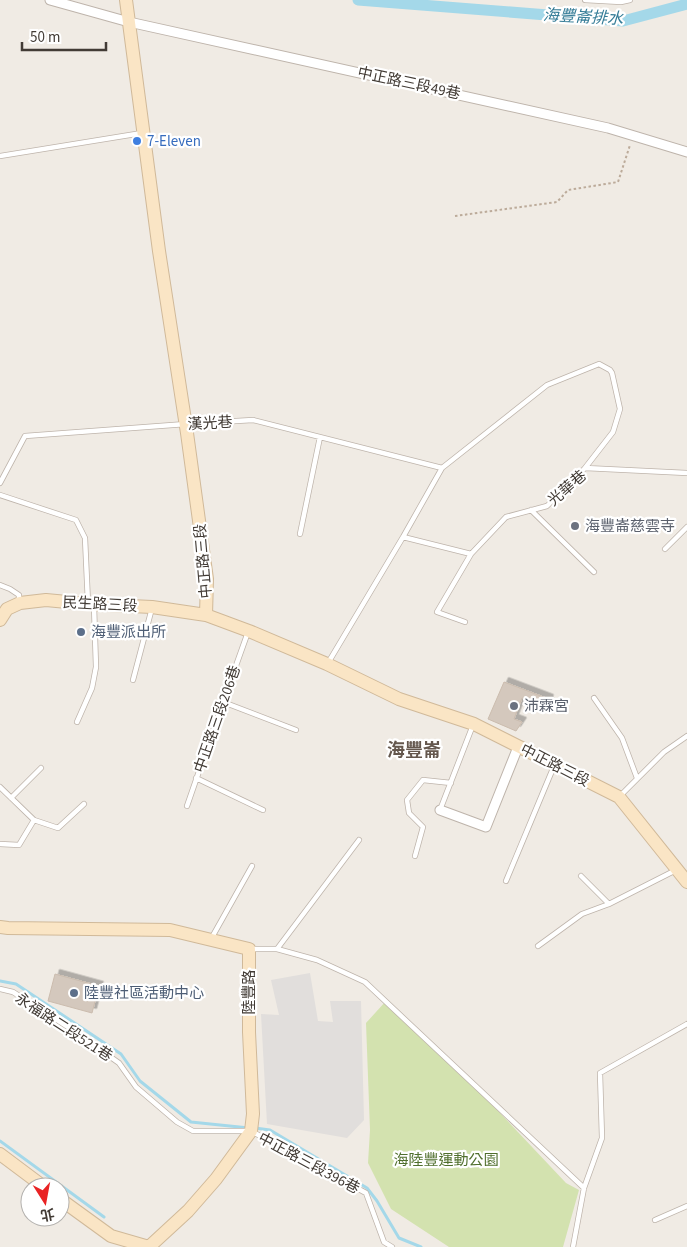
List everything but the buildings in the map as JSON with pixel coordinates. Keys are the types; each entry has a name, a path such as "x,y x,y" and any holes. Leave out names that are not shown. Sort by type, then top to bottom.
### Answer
{"street":[{"name":"中正路三段49巷","path":"50,0 127,10 608,128 687,152"},
{"name":"中正路三段","path":"127,10 159,251 186,424 207,579 206,615 327,664 399,699 474,724 619,797 687,882"},
{"name":"民生路三段","path":"20,603 46,600 152,607 206,615"},
{"path":"0,620 7,609 20,603"},
{"path":"440,810 486,826 518,746"},
{"name":"陸豐路","path":"0,927 84,930 170,930 249,949 249,1032 253,1114 251,1131"},
{"path":"70,1208 110,1242 149,1247 188,1211 216,1179 251,1131"},
{"path":"0,1154 31,1177"}],"lane":[{"path":"585,0 621,2 630,0"},
{"path":"0,156 144,133"},
{"path":"327,664 442,468 547,385 599,364 612,373 620,409 613,432 585,468"},
{"name":"漢光巷","path":"0,483 25,436 253,420 442,468"},
{"path":"300,534 320,437"},
{"name":"光華巷","path":"465,622 437,612 471,554 506,517 547,506 585,468 687,473"},
{"path":"0,495 76,520 85,538 96,667 92,688 77,722"},
{"path":"531,510 594,572"},
{"path":"665,549 687,527"},
{"path":"403,537 471,554"},
{"path":"0,585 19,595 20,603"},
{"path":"133,680 152,607"},
{"name":"中正路三段206巷","path":"187,806 222,702 249,631"},
{"path":"594,698 622,738 637,778"},
{"path":"222,702 296,730"},
{"path":"440,810 474,724"},
{"path":"619,797 664,752 687,736"},
{"path":"506,881 554,765"},
{"path":"11,798 41,768"},
{"path":"196,778 263,810"},
{"path":"414,856 423,828 409,813 407,800 423,780 451,783"},
{"path":"0,787 34,820 58,828 84,804"},
{"path":"0,844 19,845 34,820"},
{"path":"277,949 359,840"},
{"path":"210,940 252,866"},
{"path":"538,946 582,914 609,904 677,869"},
{"path":"581,876 609,904"},
{"path":"249,949 277,949 317,960 365,982 584,1188"},
{"name":"永福路二段521巷","path":"0,988 12,992 119,1063 136,1087 177,1122 194,1131 251,1131"},
{"path":"573,1247 584,1188 602,1138 600,1073 687,1024"},
{"name":"中正路三段396巷","path":"251,1131 366,1193 384,1242 392,1247"},
{"path":"655,1220 687,1206"}],"path":[{"path":"455,216 557,202 568,190 618,182 633,136"}],"green space":[{"name":"海陸豐運動公園","path":"386,1001 467,1078 566,1183 579,1190 563,1247 449,1247 391,1209 368,1163 370,1130 366,1023"}],"shaded area":[{"path":"310,973 318,1021 333,1022 330,1001 361,1001 364,1120 347,1138 267,1124 261,1014 279,1015 271,980"}],"waterway":[{"name":"海豐崙排水","path":"358,0 623,21 687,4"},
{"path":"0,981 16,984 121,1054 140,1081 191,1122 249,1128"},
{"path":"255,1128 270,1130 367,1188 399,1238 421,1247"},
{"path":"0,1141 104,1217"}],"place":[{"name":"7-Eleven","path":"137,141"},
{"name":"海豐崙慈雲寺","path":"575,526"},
{"name":"海豐派出所","path":"81,632"},
{"name":"沛霖宮","path":"514,706"},
{"name":"陸豐社區活動中心","path":"74,993"}],"district":[{"name":"海豐崙","path":"414,750"}]}
